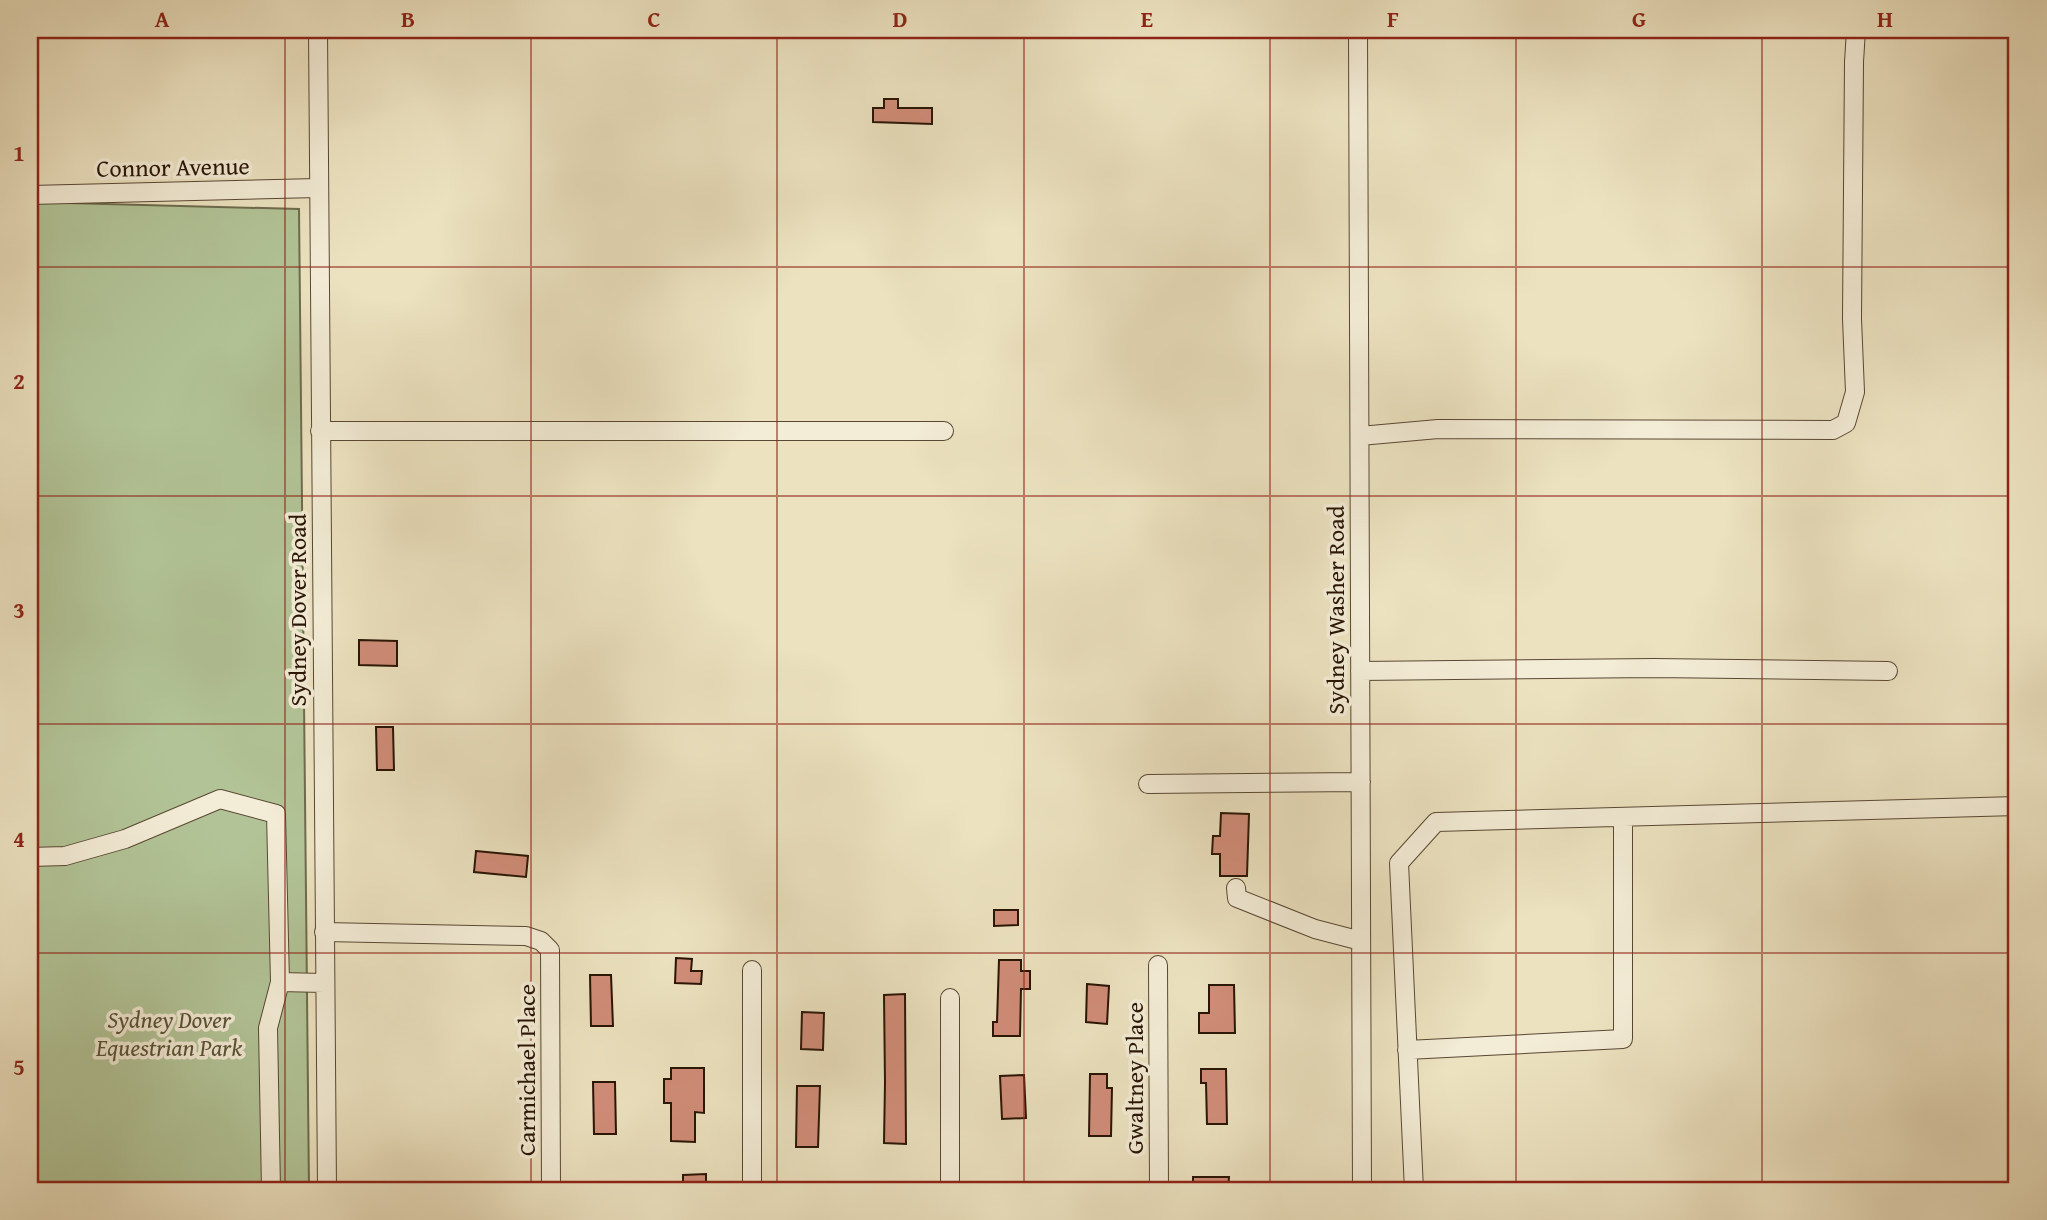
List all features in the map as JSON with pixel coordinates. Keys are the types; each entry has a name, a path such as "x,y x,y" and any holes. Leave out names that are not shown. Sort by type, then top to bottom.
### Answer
{"street":[{"name":"Sydney Dover Road","path":"318,30 327,1190"},
{"name":"Sydney Washer Road","path":"1358,30 1362,1190"},
{"path":"1360,436 1438,429 1833,430 1846,423 1855,392 1852,319 1856,30"},
{"name":"Connor Avenue","path":"30,195 318,188"},
{"path":"320,431 944,431"},
{"path":"1360,671 1654,668 1888,671"},
{"path":"1149,784 1361,782"},
{"path":"30,857 65,856 125,839 220,799 276,814 279,982 268,1028 271,1190"},
{"path":"1414,1190 1399,863 1436,822 2017,806"},
{"path":"1407,1050 1623,1040 1623,817"},
{"path":"1236,888 1237,898 1315,929 1361,941"},
{"name":"Carmichael Place","path":"324,932 526,936 541,941 550,950 551,1190"},
{"name":"Gwaltney Place","path":"1158,965 1159,1190"},
{"path":"752,971 752,1190"},
{"path":"279,982 324,983"},
{"path":"950,998 950,1190"}],"green space":[{"name":"Sydney Dover Equestrian Park","path":"30,202 299,209 309,1190 30,1190"}],"building":[{"path":"884,99 898,99 898,108 932,108 932,124 873,122 873,108 884,108"},
{"path":"359,640 397,641 397,666 359,665"},
{"path":"376,727 393,727 394,770 377,770"},
{"path":"1221,813 1249,814 1247,876 1220,876 1220,854 1212,854 1213,836 1220,836"},
{"path":"476,851 528,856 526,877 474,872"},
{"path":"994,910 1018,910 1018,925 994,926"},
{"path":"676,958 692,959 691,971 702,971 701,984 675,983"},
{"path":"999,960 1021,960 1021,971 1030,971 1030,989 1021,989 1020,1036 993,1036 993,1022 997,1022"},
{"path":"590,975 611,975 613,1026 591,1026"},
{"path":"1087,984 1109,986 1107,1024 1086,1022"},
{"path":"1209,985 1234,985 1235,1033 1199,1033 1199,1013 1209,1013"},
{"path":"905,994 906,1144 884,1143 884,995"},
{"path":"802,1012 824,1013 823,1050 801,1049"},
{"path":"671,1068 704,1068 704,1113 695,1112 695,1142 671,1141 671,1103 664,1103 664,1079 671,1079"},
{"path":"1201,1069 1226,1069 1227,1124 1207,1124 1206,1083 1201,1083"},
{"path":"1090,1074 1107,1074 1107,1088 1112,1088 1111,1136 1089,1136"},
{"path":"1024,1075 1026,1118 1002,1119 1000,1076"},
{"path":"593,1082 615,1082 616,1134 594,1134"},
{"path":"797,1086 820,1086 818,1147 796,1147"},
{"path":"706,1174 706,1190 683,1190 683,1175"},
{"path":"1193,1177 1229,1177 1228,1190 1193,1190"}]}
